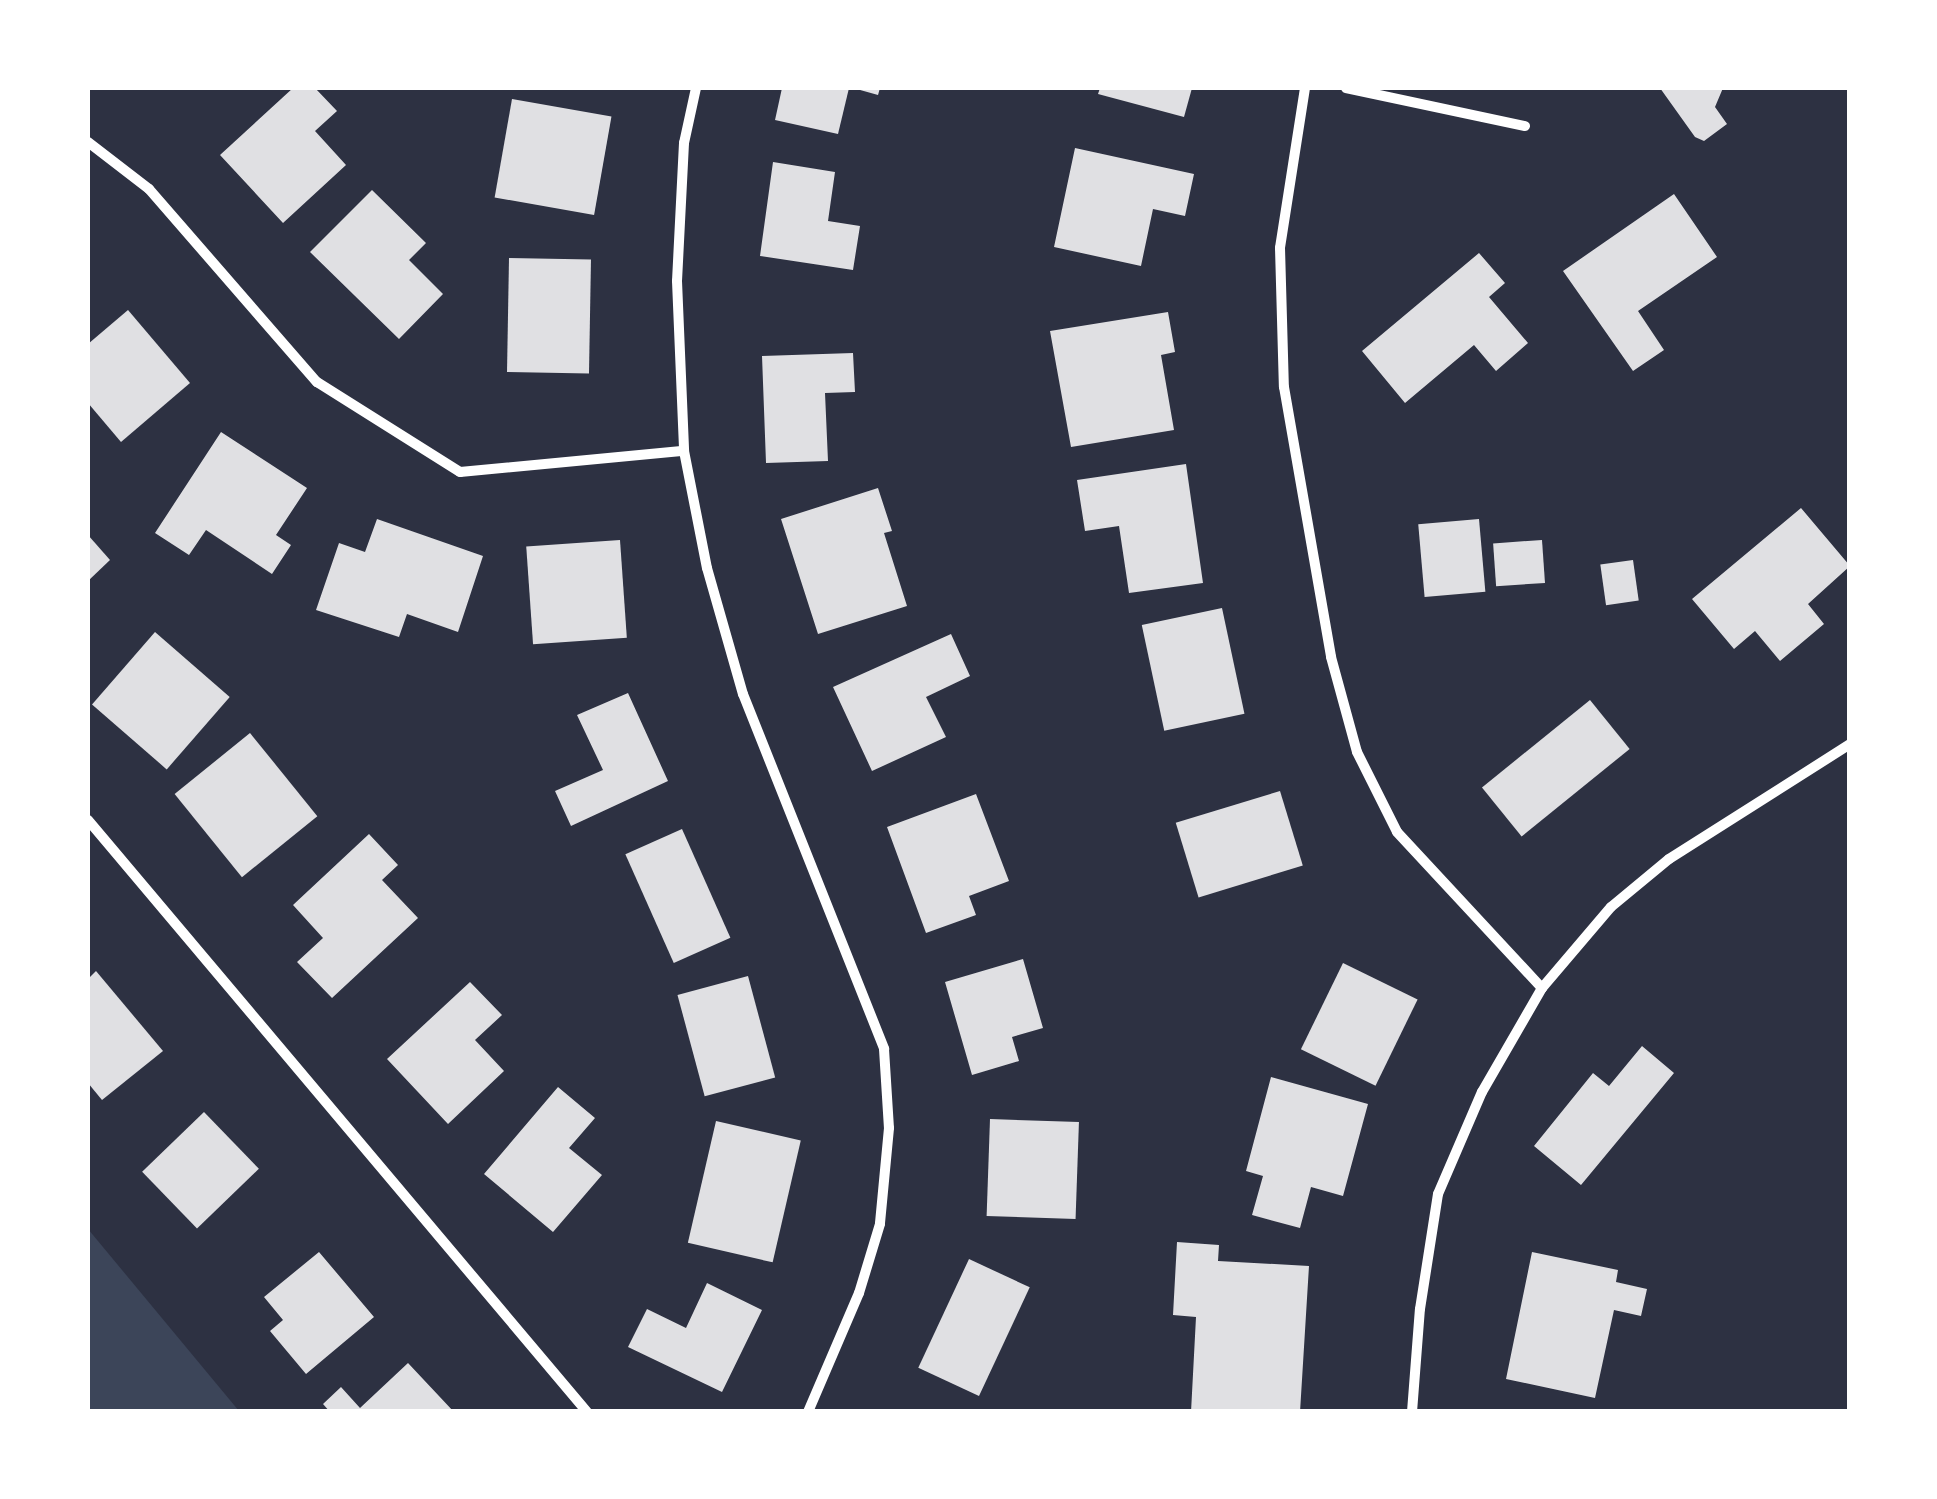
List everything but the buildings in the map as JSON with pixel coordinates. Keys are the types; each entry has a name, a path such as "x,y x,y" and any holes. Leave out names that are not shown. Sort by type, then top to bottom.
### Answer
{"street":[{"path":"696,88 684,143 677,281 684,452 707,568 743,694 884,1050 889,1128 880,1224 860,1292 808,1412"},
{"path":"1305,88 1280,248 1284,387 1332,658 1357,752 1397,832 1542,988"},
{"path":"1346,88 1526,126"},
{"path":"88,142 149,189 317,382 460,472 684,452"},
{"path":"1412,1412 1420,1308 1438,1194 1482,1092 1542,988 1611,907 1668,860 1850,744"},
{"path":"88,820 587,1412"}],"shaded area":[{"path":"88,1229 239,1411 88,1411"}]}
